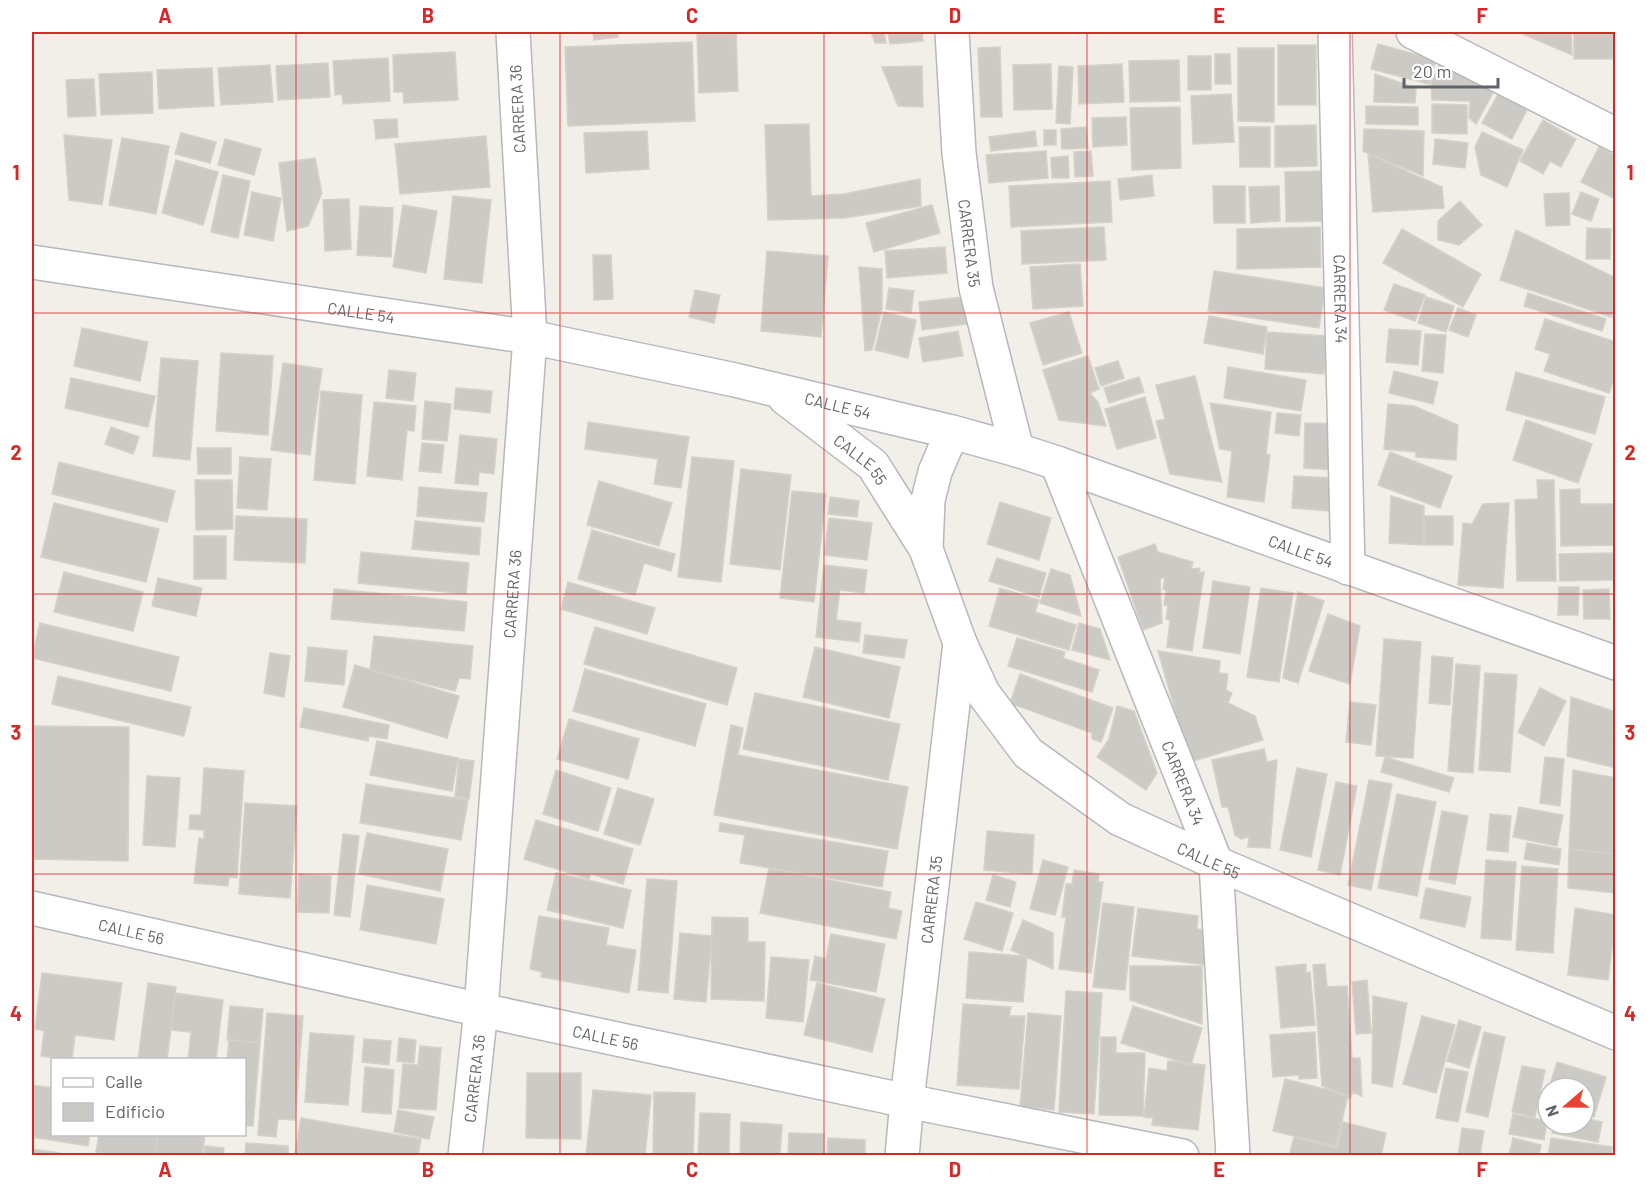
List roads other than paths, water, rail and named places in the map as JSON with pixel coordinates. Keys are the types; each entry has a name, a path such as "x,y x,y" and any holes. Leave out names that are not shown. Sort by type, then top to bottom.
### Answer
{"street":[{"name":"CARRERA 36","path":"465,1155 481,1010 530,337 513,32"},
{"name":"CARRERA 35","path":"952,32 959,153 976,288 1017,450"},
{"name":"CARRERA 34","path":"1335,32 1348,568"},
{"path":"1413,32 1616,135"},
{"name":"CALLE 54","path":"32,262 530,337 735,380 952,432 1057,463 1616,663"},
{"name":"CALLE 55","path":"774,390 873,465 926,549 960,643 983,693 1028,753 1120,819 1216,863 1616,1033"},
{"name":"CALLE 55","path":"926,549 928,500 952,432"},
{"name":"CARRERA 34","path":"1057,463 1216,863 1233,1155"},
{"name":"CARRERA 35","path":"902,1155 960,643"},
{"name":"CALLE 56","path":"32,908 481,1010 907,1101 1182,1155"}]}
